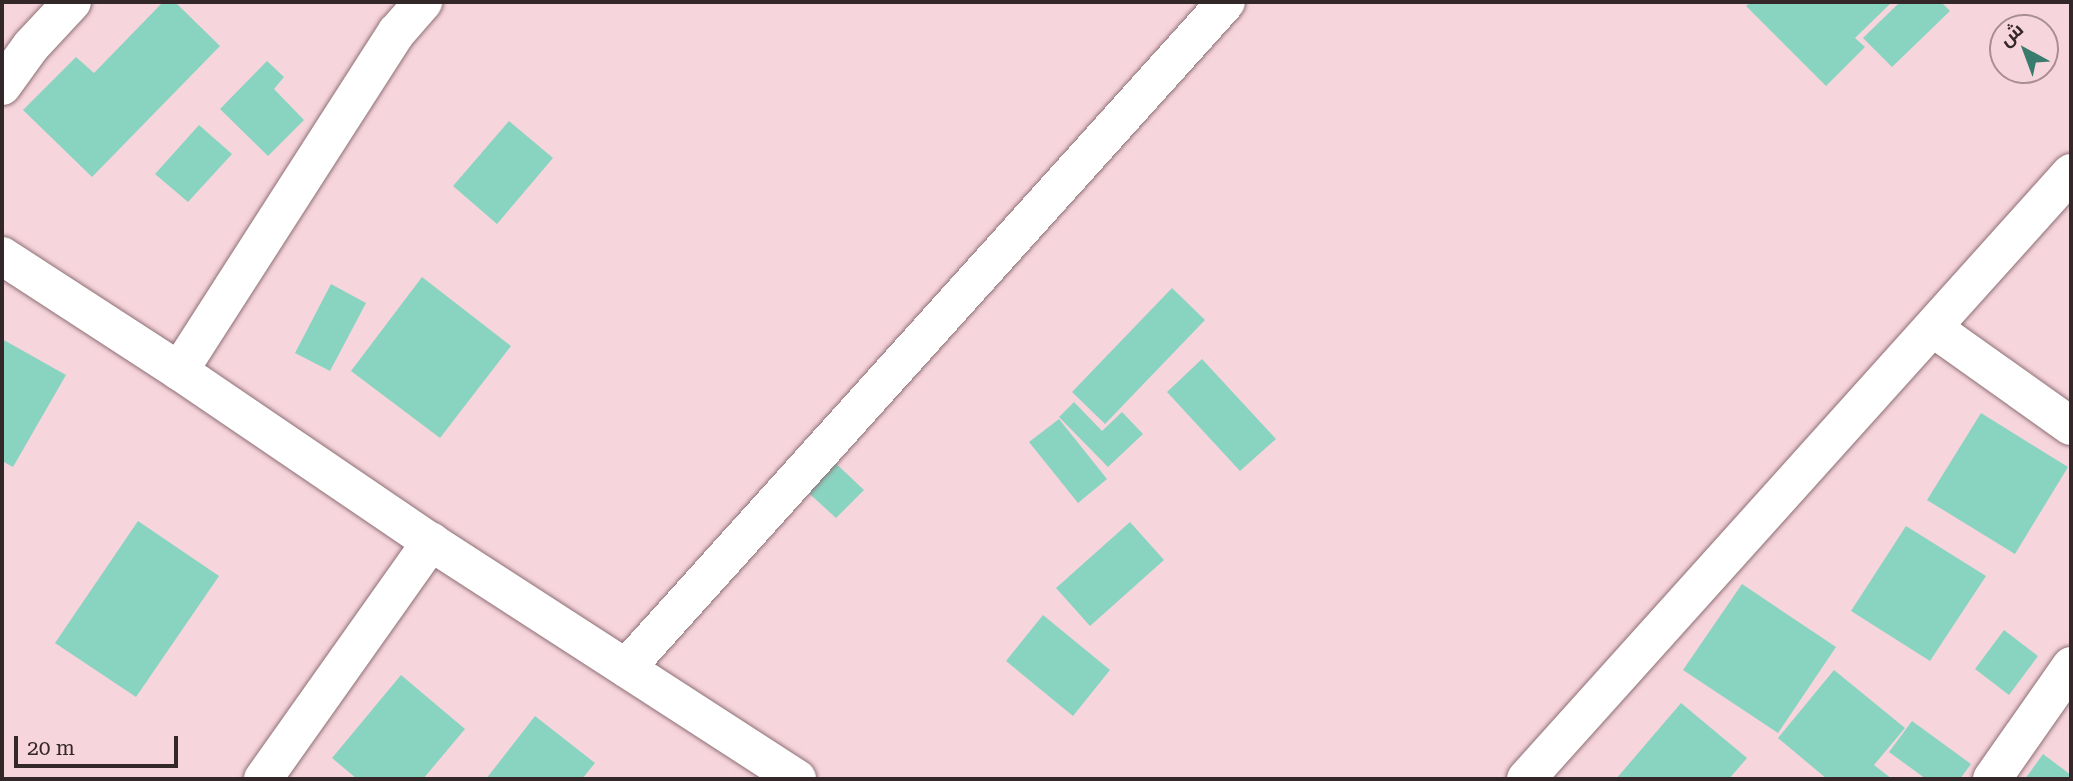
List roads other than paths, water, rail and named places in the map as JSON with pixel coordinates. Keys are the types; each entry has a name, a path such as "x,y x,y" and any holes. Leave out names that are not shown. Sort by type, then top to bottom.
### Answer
{"street":[{"path":"2,86 31,46 72,2"},
{"path":"179,371 397,32 423,2"},
{"path":"626,668 1226,2"},
{"path":"1525,779 2071,173"},
{"path":"2,256 179,371 431,542 797,779"},
{"path":"1933,328 2071,426"},
{"path":"263,779 431,542"},
{"path":"1992,779 2071,666"}]}
